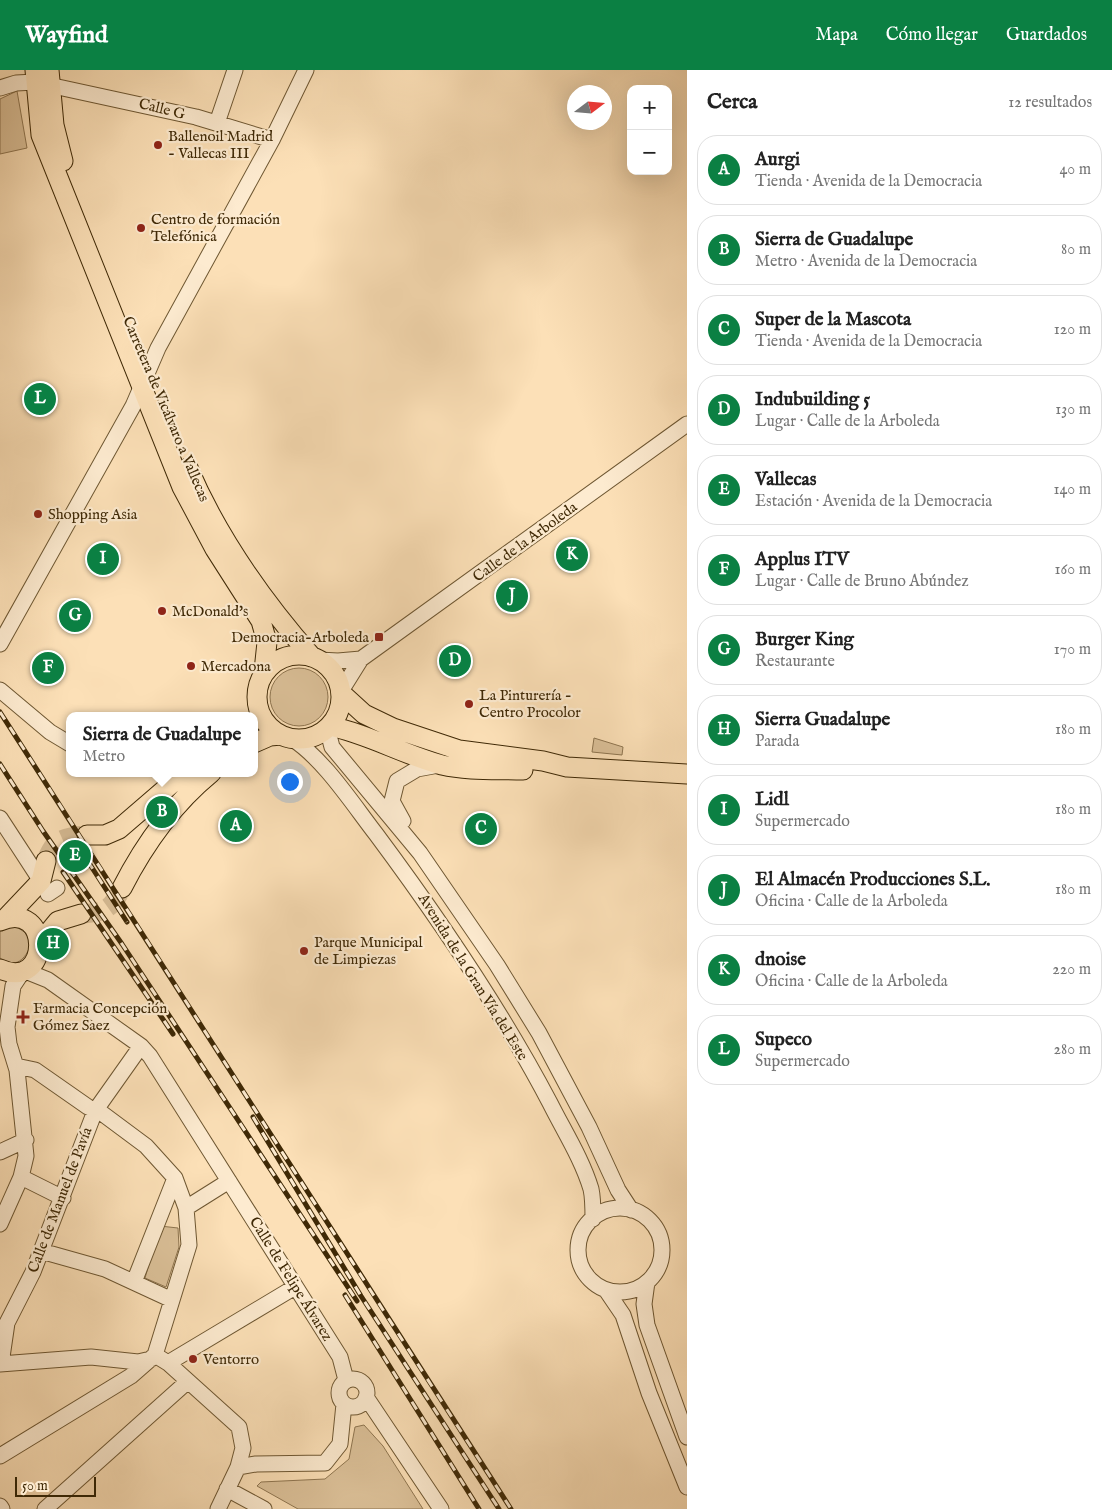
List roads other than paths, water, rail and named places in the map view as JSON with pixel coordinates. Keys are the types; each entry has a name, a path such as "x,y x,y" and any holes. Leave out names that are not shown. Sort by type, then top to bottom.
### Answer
{"main road":[{"name":"Carretera de Vicálvaro a Vallecas","path":"41,75 56,140 191,505 215,549 261,621 267,642 264,671"},
{"name":"Carretera de Vicálvaro a Vallecas","path":"41,75 41,135 145,378 224,539 264,600 316,658"},
{"path":"250,712 264,671 286,657 296,655 316,658 333,671 341,692 371,718 416,738 460,750 567,767 687,774"},
{"path":"258,741 270,736 310,737 328,727 337,715 341,692"},
{"path":"256,697 263,719 286,736"},
{"path":"328,727 348,731 399,752 443,765 542,771 567,767"},
{"path":"87,835 106,834 119,829 179,777"},
{"path":"122,888 136,860 165,818 207,777"},
{"path":"3,920 48,888 46,861"},
{"path":"0,969 14,973 23,971 32,965 40,947 58,921 81,914"},
{"path":"3,920 20,919 28,922 34,928 40,947"}],"street":[{"path":"217,123 235,70"},
{"path":"0,644 133,406 145,378 272,140 306,70"},
{"path":"0,83 26,74 41,75"},
{"path":"0,88 41,75"},
{"name":"Calle G","path":"41,75 89,92 217,123 272,140"},
{"name":"Calle de la Arboleda","path":"341,692 361,659 687,424"},
{"name":"Calle de la Arboleda","path":"316,658 338,662 361,659"},
{"path":"0,690 50,732 66,742"},
{"name":"Avenida de la Gran Vía del Este","path":"328,727 332,746 420,853 497,965 538,1033 589,1127 618,1190 631,1210"},
{"name":"Avenida de la Gran Vía del Este","path":"286,736 311,754 344,793 419,891 458,947 518,1045 574,1151 591,1189 593,1219"},
{"path":"420,853 409,829 394,808 392,794 397,782 406,774 427,766 443,765"},
{"path":"0,818 48,888"},
{"path":"40,947 41,966 48,980"},
{"path":"0,1224 21,1177 26,1156 26,1140 16,1066 8,1040 7,1027 13,986 23,971"},
{"name":"Calle de Felipe Álvarez","path":"23,971 48,980 141,1046 158,1067 340,1357 346,1380"},
{"name":"Calle de Manuel de Pavía","path":"1,1364 7,1322 41,1252 95,1111 141,1046"},
{"path":"16,1066 30,1067 95,1111 103,1114 146,1146 174,1178 186,1208 188,1252 172,1300 158,1359"},
{"path":"0,1152 26,1140"},
{"path":"21,1177 63,1198"},
{"path":"134,1282 174,1178"},
{"path":"186,1208 229,1181"},
{"path":"606,1290 628,1291 647,1282 655,1274 661,1262 660,1237 653,1224 641,1213 631,1210 611,1209 593,1219 579,1239 578,1250 581,1265 588,1277 606,1290 623,1315 649,1393 687,1488"},
{"path":"41,1252 105,1269 172,1300"},
{"path":"647,1282 644,1304 647,1325 687,1437"},
{"path":"0,1456 158,1359 295,1287"},
{"path":"1,1364 91,1357 138,1362 158,1359 239,1427 244,1448 238,1467 218,1509"},
{"path":"238,1467 256,1464 325,1463 340,1444 344,1404 338,1392 346,1380 355,1379 363,1384 366,1397 441,1509"},
{"path":"45,1509 187,1382"},
{"path":"344,1404 357,1406 366,1397"},
{"path":"227,1489 264,1509"}],"tunnel":[{"path":"46,861 49,853 61,840 87,835"},
{"path":"81,914 102,911 111,905 122,888"}],"railway":[{"path":"0,712 511,1509"},
{"path":"0,764 43,831 122,944 357,1301"},
{"path":"78,846 127,922"},
{"path":"63,872 173,1034"},
{"path":"253,1117 361,1296 499,1509"},
{"path":"345,1295 479,1509"}],"place":[{"name":"Ballenoil Madrid - Vallecas III","path":"158,145"},
{"name":"Centro de formación Telefónica","path":"141,228"},
{"name":"Supeco","path":"40,399"},
{"name":"Shopping Asia","path":"38,514"},
{"name":"dnoise","path":"572,555"},
{"name":"Lidl","path":"103,559"},
{"name":"El Almacén Producciones S.L.","path":"512,596"},
{"name":"McDonald's","path":"162,611"},
{"name":"Burger King","path":"75,616"},
{"name":"Democracia-Arboleda","path":"379,637"},
{"name":"Indubuilding 5","path":"455,661"},
{"name":"Mercadona","path":"191,666"},
{"name":"Applus ITV","path":"48,668"},
{"name":"La Pinturería - Centro Procolor","path":"469,704"},
{"name":"Sierra de Guadalupe","path":"162,812"},
{"name":"Aurgi","path":"236,826"},
{"name":"Super de la Mascota","path":"481,829"},
{"name":"Vallecas","path":"75,856"},
{"name":"Sierra Guadalupe","path":"53,944"},
{"name":"Parque Municipal de Limpiezas","path":"304,951"},
{"name":"Farmacia Concepción Gómez Saez","path":"23,1017"},
{"name":"Ventorro","path":"193,1359"}]}
